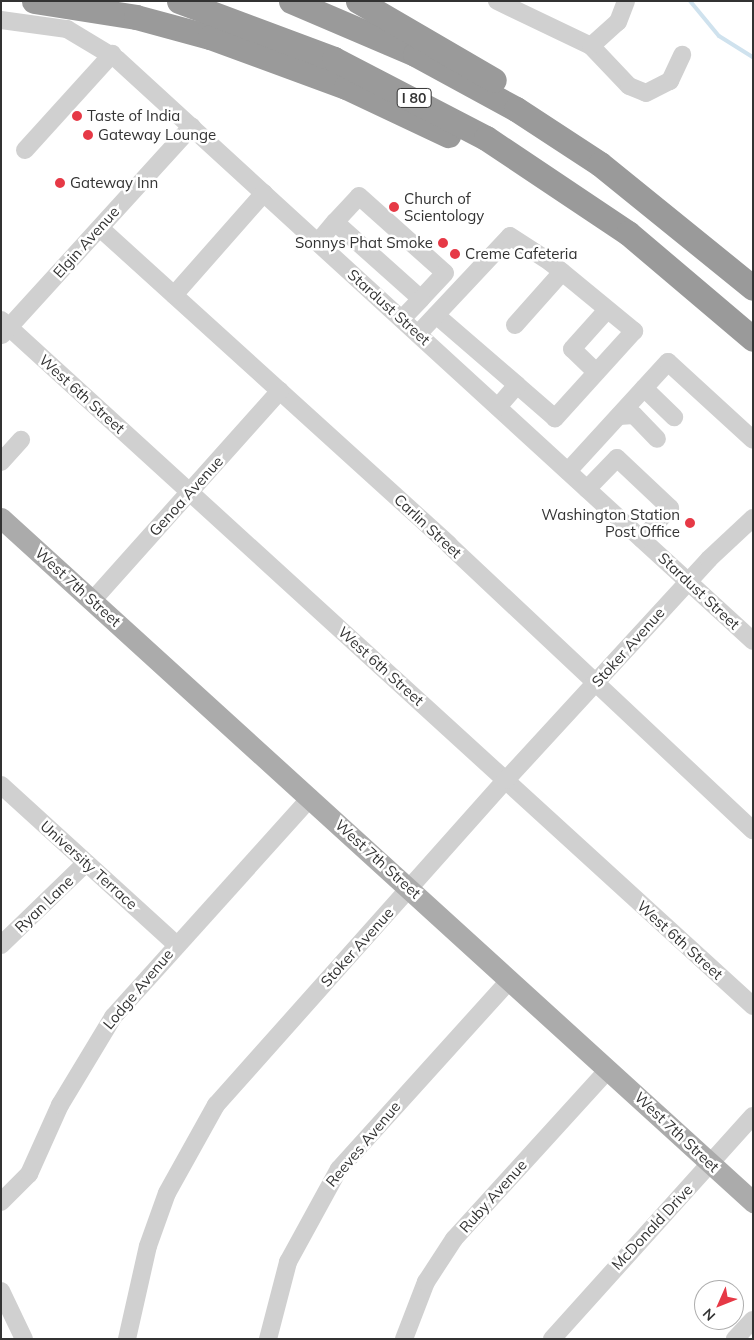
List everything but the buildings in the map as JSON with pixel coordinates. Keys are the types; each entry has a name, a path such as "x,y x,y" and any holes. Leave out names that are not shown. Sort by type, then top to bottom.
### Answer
{"highway":[{"path":"34,1 176,27 304,70 461,142 628,233"},
{"name":"I 80","path":"179,1 288,40 404,92 523,160 628,233 753,339"},
{"name":"I 80","path":"291,1 360,28 467,81 600,164 753,288"},
{"path":"358,1 504,86 600,164"}],"main road":[{"name":"West 7th Street","path":"1,518 753,1202"}],"street":[{"path":"497,1 591,46 629,86 646,93 670,81 682,55"},
{"path":"591,46 618,22 626,1"},
{"name":"Stardust Street","path":"1,20 66,29 112,54 753,641"},
{"path":"25,150 112,54"},
{"name":"Elgin Avenue","path":"4,328 100,228 192,126"},
{"path":"174,295 264,193"},
{"path":"318,242 359,196 445,273 402,319"},
{"path":"336,222 421,299"},
{"name":"Carlin Street","path":"100,228 596,682 753,830"},
{"path":"418,334 510,236 562,272 634,331 555,418 436,315"},
{"path":"516,325 562,272"},
{"path":"596,372 572,349 607,310"},
{"name":"West 6th Street","path":"4,328 189,491 753,1006"},
{"path":"568,471 668,362 753,440"},
{"path":"498,407 517,385"},
{"path":"644,388 674,417"},
{"name":"Genoa Avenue","path":"92,601 280,391"},
{"path":"618,416 634,415 657,438"},
{"path":"2,459 21,440"},
{"path":"587,489 616,458 670,508 642,538"},
{"name":"Stoker Avenue","path":"127,1339 156,1223 197,1134 233,1083 688,581 753,518"},
{"name":"University Terrace","path":"1,786 176,944"},
{"name":"Lodge Avenue","path":"1,1202 28,1174 60,1104 97,1039 176,944 310,798"},
{"name":"Ryan Lane","path":"1,945 86,862"},
{"name":"Reeves Avenue","path":"268,1339 293,1249 339,1169 510,980"},
{"name":"Ruby Avenue","path":"404,1339 426,1282 454,1239 608,1070"},
{"name":"McDonald Drive","path":"552,1339 753,1116"},
{"path":"1,1291 24,1339"},
{"path":"735,1339 753,1320"}],"waterway":[{"path":"690,1 719,36 753,57"}],"place":[{"name":"Taste of India","path":"77,116"},
{"name":"Gateway Lounge","path":"88,135"},
{"name":"Gateway Inn","path":"60,183"},
{"name":"Church of Scientology","path":"394,207"},
{"name":"Sonnys Phat Smoke","path":"443,243"},
{"name":"Creme Cafeteria","path":"455,254"},
{"name":"Washington Station Post Office","path":"690,523"}]}
